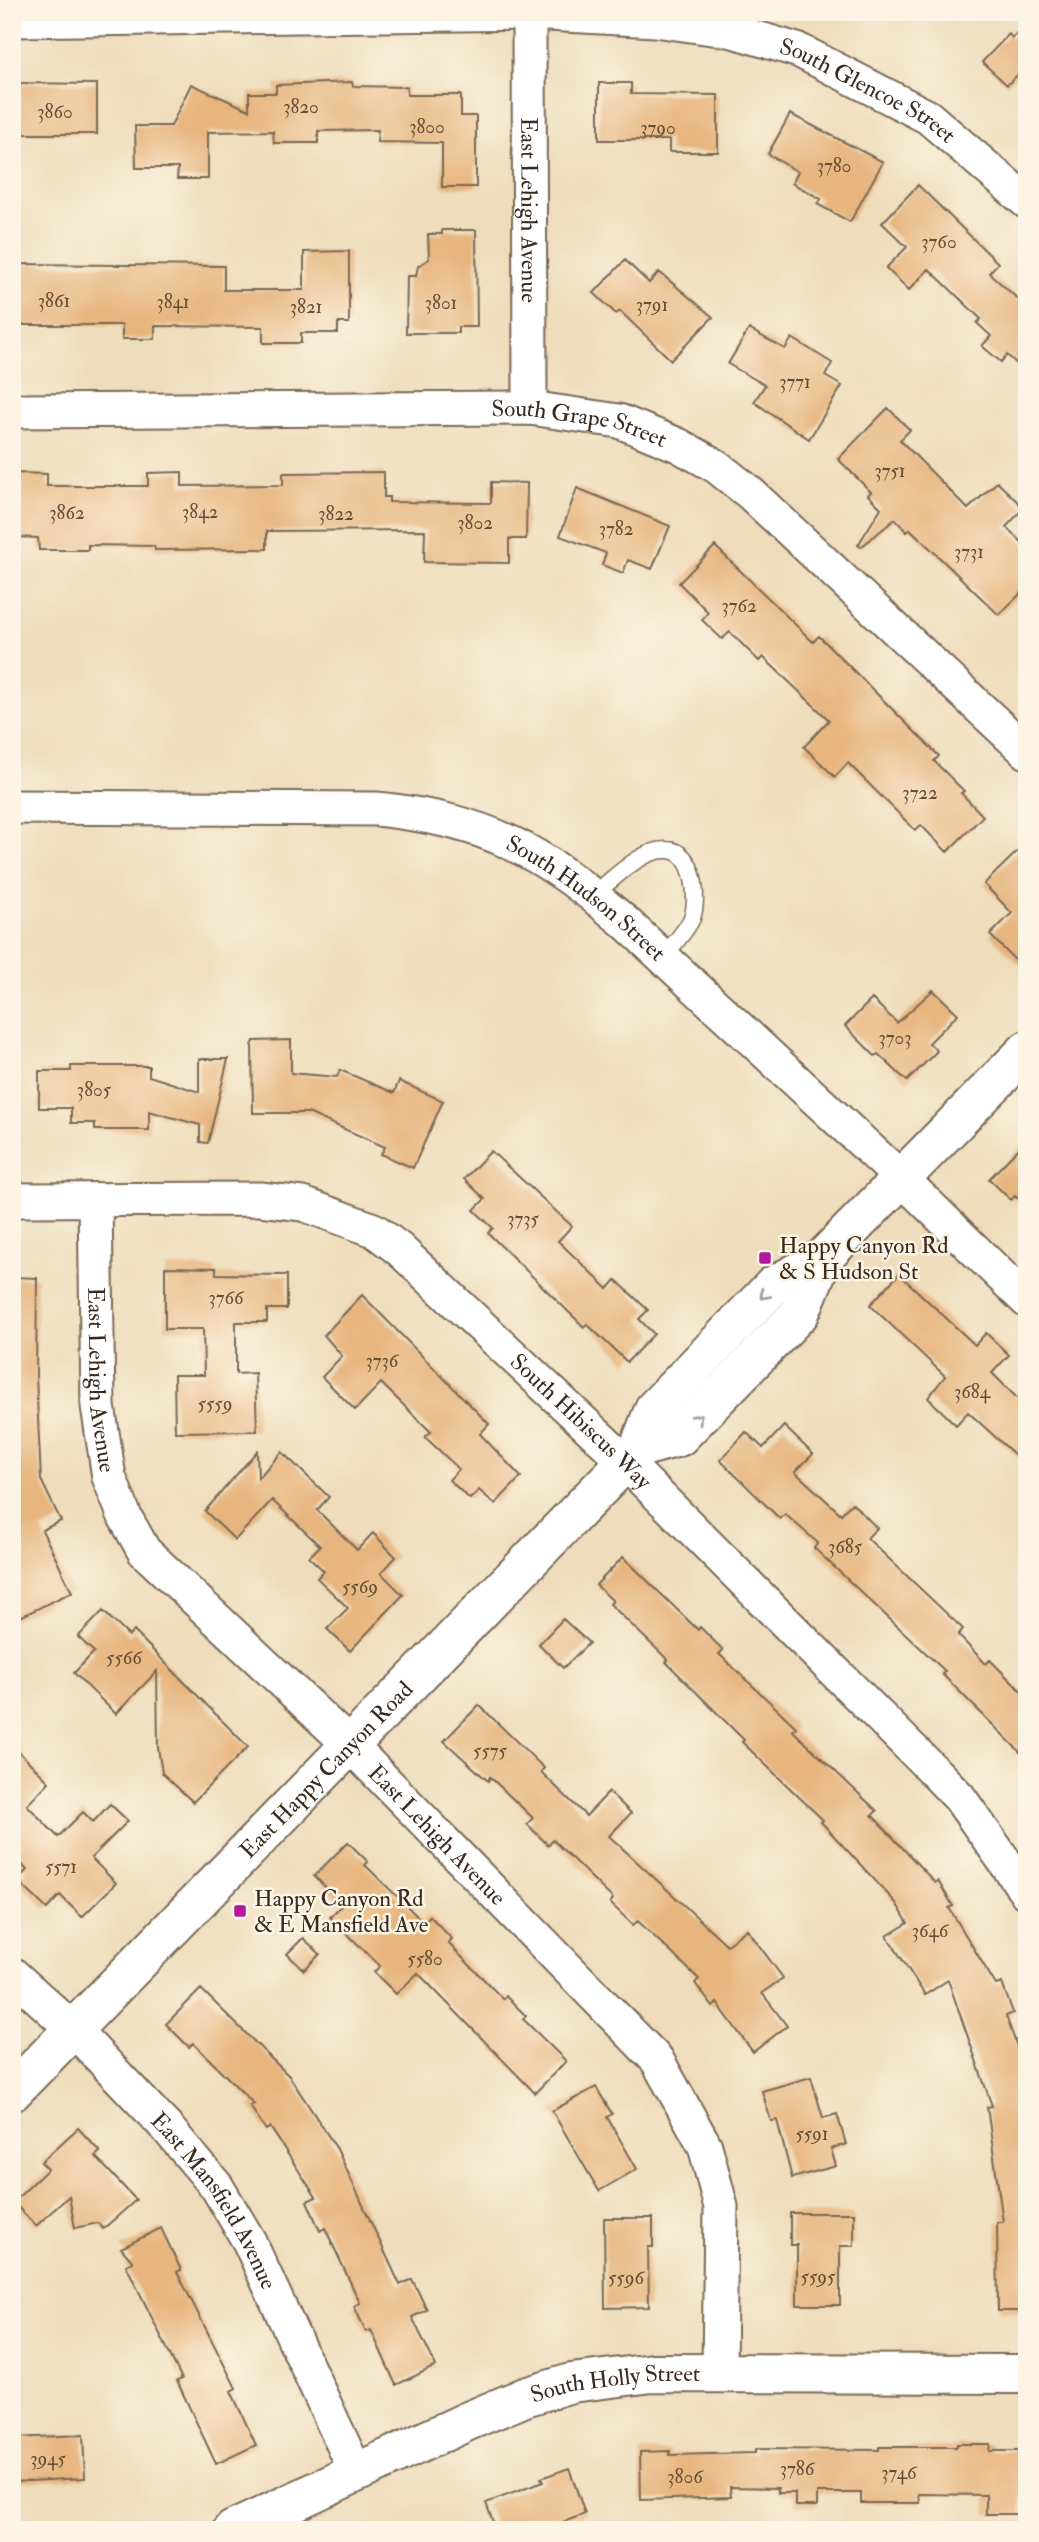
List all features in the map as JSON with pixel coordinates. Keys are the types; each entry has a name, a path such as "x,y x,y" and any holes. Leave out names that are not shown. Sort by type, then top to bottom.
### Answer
{"street":[{"name":"South Glencoe Street","path":"12,20 529,12 655,20 733,31 800,51 928,117 1027,202"},
{"name":"East Lehigh Avenue","path":"529,12 530,408"},
{"name":"South Grape Street","path":"12,411 530,408 620,421 678,445 716,466 787,527 1027,752"},
{"name":"South Hudson Street","path":"12,807 377,809 423,814 510,840 593,895 901,1178 1027,1301"},
{"name":"East Happy Canyon Road","path":"12,2092 632,1455 654,1409 773,1286 822,1259 1027,1050"},
{"name":"South Hibiscus Way","path":"12,1200 260,1199 303,1204 374,1230 399,1249 632,1455 959,1797 1027,1893"},
{"name":"East Lehigh Avenue","path":"95,1200 98,1406 109,1477 125,1517 144,1550 350,1745 657,2060 682,2100 705,2146 721,2207 719,2373"},
{"name":"East Mansfield Avenue","path":"12,1974 73,2029 197,2161 234,2213 356,2472"},
{"name":"South Holly Street","path":"233,2530 526,2397 571,2383 653,2373 1027,2374"}],"lane":[{"path":"593,895 632,864 654,852 668,849 681,855 692,871 692,918 663,958"}],"building":[{"path":"1027,22 1027,66 1007,85 982,62 1009,34 1012,38"},
{"path":"352,82 353,86 407,87 407,95 461,95 461,116 476,116 476,187 442,187 442,143 377,142 378,130 318,131 318,143 274,143 273,131 208,132 208,179 177,179 178,168 136,168 135,126 171,126 191,84 249,110 249,93 276,93 276,85"},
{"path":"12,83 97,84 97,134 12,134"},
{"path":"599,83 631,83 631,94 718,95 718,152 669,152 669,140 599,140"},
{"path":"790,114 883,162 850,222 817,204 821,199 792,183 798,172 768,154"},
{"path":"918,185 998,263 989,273 1027,307 1027,373 1007,355 1001,362 982,346 991,336 977,323 981,319 929,269 909,290 886,268 907,247 882,223"},
{"path":"442,230 476,230 477,327 458,327 458,333 406,333 407,276 416,276 418,266 429,259 428,234 442,234"},
{"path":"349,251 349,323 338,323 338,333 301,333 301,343 263,343 263,327 155,326 155,339 122,339 122,325 12,325 12,275 16,275 16,264 224,266 224,290 304,290 304,252"},
{"path":"625,260 649,283 659,272 713,317 671,360 620,311 616,314 594,293"},
{"path":"749,329 785,349 792,338 832,363 825,376 842,386 809,439 754,402 765,385 728,364"},
{"path":"888,408 910,430 900,440 968,509 997,482 1024,508 1006,527 1027,547 1027,587 999,615 910,529 907,532 895,519 861,547 858,545 881,508 868,495 871,492 838,459"},
{"path":"182,472 182,486 283,485 283,473 384,472 384,497 389,497 389,502 491,503 491,482 527,483 526,539 509,539 509,563 424,562 425,530 267,531 267,549 155,550 154,546 88,545 88,550 39,550 38,538 16,537 15,473 47,474 47,486 148,486 148,473"},
{"path":"577,488 670,526 652,569 628,560 623,573 602,565 606,553 560,536"},
{"path":"715,546 813,642 819,636 939,756 934,761 964,791 961,793 983,816 947,852 921,825 915,830 848,763 835,777 804,747 829,720 763,657 759,661 730,632 722,639 702,620 708,612 679,583"},
{"path":"1027,842 1027,972 990,935 1012,913 984,884"},
{"path":"933,990 958,1014 929,1043 937,1051 907,1081 878,1054 875,1056 845,1026 872,999 897,1023"},
{"path":"291,1040 291,1073 337,1077 340,1070 394,1093 399,1081 443,1101 413,1168 381,1154 385,1147 308,1113 253,1113 254,1041"},
{"path":"199,1059 228,1059 208,1143 200,1142 200,1125 149,1111 149,1130 95,1130 95,1123 71,1123 71,1108 39,1108 39,1071 71,1071 71,1066 149,1066 149,1076 199,1092"},
{"path":"1027,1140 1027,1207 1015,1196 1011,1200 989,1179"},
{"path":"491,1151 572,1226 558,1241 608,1289 616,1280 648,1310 639,1319 654,1334 627,1362 587,1324 584,1327 488,1233 493,1228 474,1210 485,1199 464,1179"},
{"path":"165,1267 216,1268 216,1274 287,1275 287,1309 267,1309 267,1322 236,1322 236,1374 255,1373 257,1431 175,1432 174,1375 204,1375 203,1329 165,1329"},
{"path":"899,1274 975,1345 986,1333 1009,1355 992,1373 1027,1408 1027,1466 968,1412 956,1425 928,1398 945,1376 870,1305"},
{"path":"12,1277 37,1278 36,1377 41,1480 61,1521 42,1530 72,1592 12,1621"},
{"path":"362,1295 489,1424 480,1434 521,1477 495,1504 479,1490 470,1499 449,1480 459,1469 425,1437 431,1432 381,1383 355,1410 322,1377 342,1356 324,1335"},
{"path":"784,1426 813,1454 795,1472 841,1514 852,1503 877,1528 867,1538 963,1629 958,1635 986,1664 990,1660 1027,1697 1027,1759 942,1674 945,1671 814,1548 818,1543 785,1514 780,1519 720,1460 746,1432 763,1448"},
{"path":"257,1451 258,1478 282,1452 329,1497 317,1510 357,1550 373,1533 396,1557 381,1573 403,1595 350,1651 327,1629 348,1608 317,1578 324,1571 309,1557 320,1546 272,1500 235,1540 205,1511"},
{"path":"623,1557 698,1630 700,1627 723,1650 719,1654 796,1727 793,1731 877,1811 872,1815 935,1883 938,1881 953,1906 949,1908 996,1985 1002,1983 1013,2013 1006,2016 1027,2074 1027,2311 998,2311 997,2222 1003,2222 987,2107 992,2106 948,1980 925,1995 887,1936 908,1923 896,1903 821,1822 823,1820 742,1742 744,1740 666,1662 668,1660 610,1604 613,1601 596,1585"},
{"path":"103,1611 129,1636 134,1631 248,1747 193,1802 162,1773 158,1748 157,1671 116,1714 74,1673 94,1652 78,1637"},
{"path":"563,1619 589,1643 563,1668 539,1644"},
{"path":"479,1705 544,1768 541,1772 586,1816 609,1792 631,1813 609,1836 727,1945 747,1929 783,1978 762,1993 787,2026 753,2052 717,2003 713,2007 695,1983 699,1979 638,1921 633,1925 610,1903 613,1899 553,1840 548,1845 527,1824 533,1818 490,1777 488,1781 444,1741"},
{"path":"12,1745 49,1782 27,1805 58,1837 83,1812 93,1822 110,1804 128,1821 91,1858 116,1883 82,1917 60,1895 47,1909 17,1880 27,1870 12,1854"},
{"path":"348,1842 368,1862 365,1865 423,1922 430,1916 452,1939 448,1943 503,1999 506,1996 526,2016 523,2019 566,2061 535,2093 418,1973 396,1994 374,1972 380,1966 330,1917 343,1904 314,1876"},
{"path":"303,1938 320,1954 304,1970 287,1954"},
{"path":"201,1989 289,2076 337,2149 400,2285 412,2279 427,2310 412,2317 436,2366 396,2385 371,2330 366,2332 354,2306 360,2303 325,2228 320,2231 307,2201 316,2197 270,2127 266,2130 250,2106 254,2104 193,2043 189,2047 166,2024"},
{"path":"811,2077 823,2118 837,2114 846,2144 831,2149 836,2166 792,2178 777,2120 771,2121 762,2091"},
{"path":"596,2087 612,2114 607,2117 637,2169 599,2191 552,2111"},
{"path":"78,2128 100,2152 95,2156 136,2200 103,2229 98,2223 75,2228 69,2196 36,2226 13,2202 48,2169 41,2162"},
{"path":"790,2213 854,2213 854,2246 840,2246 840,2305 797,2305 797,2245 790,2245"},
{"path":"604,2218 653,2218 653,2247 648,2247 649,2307 605,2308"},
{"path":"161,2228 181,2270 177,2272 236,2388 231,2391 256,2445 216,2464 177,2381 182,2379 126,2265 133,2262 121,2248"},
{"path":"83,2435 85,2478 12,2482 12,2438"},
{"path":"957,2444 990,2444 989,2451 1027,2451 1027,2495 1022,2495 1022,2514 986,2514 986,2495 919,2494 920,2503 861,2503 861,2493 817,2493 817,2506 795,2506 795,2493 778,2493 778,2488 730,2487 731,2497 641,2500 640,2452 670,2451 670,2455 755,2453 755,2449 879,2450 879,2447 957,2447"},
{"path":"569,2468 585,2514 542,2530 496,2530 486,2503 543,2482 541,2478"}],"place":[{"name":"Happy Canyon Rd & S Hudson St","path":"765,1258"},
{"name":"Happy Canyon Rd & E Mansfield Ave","path":"240,1911"}]}
